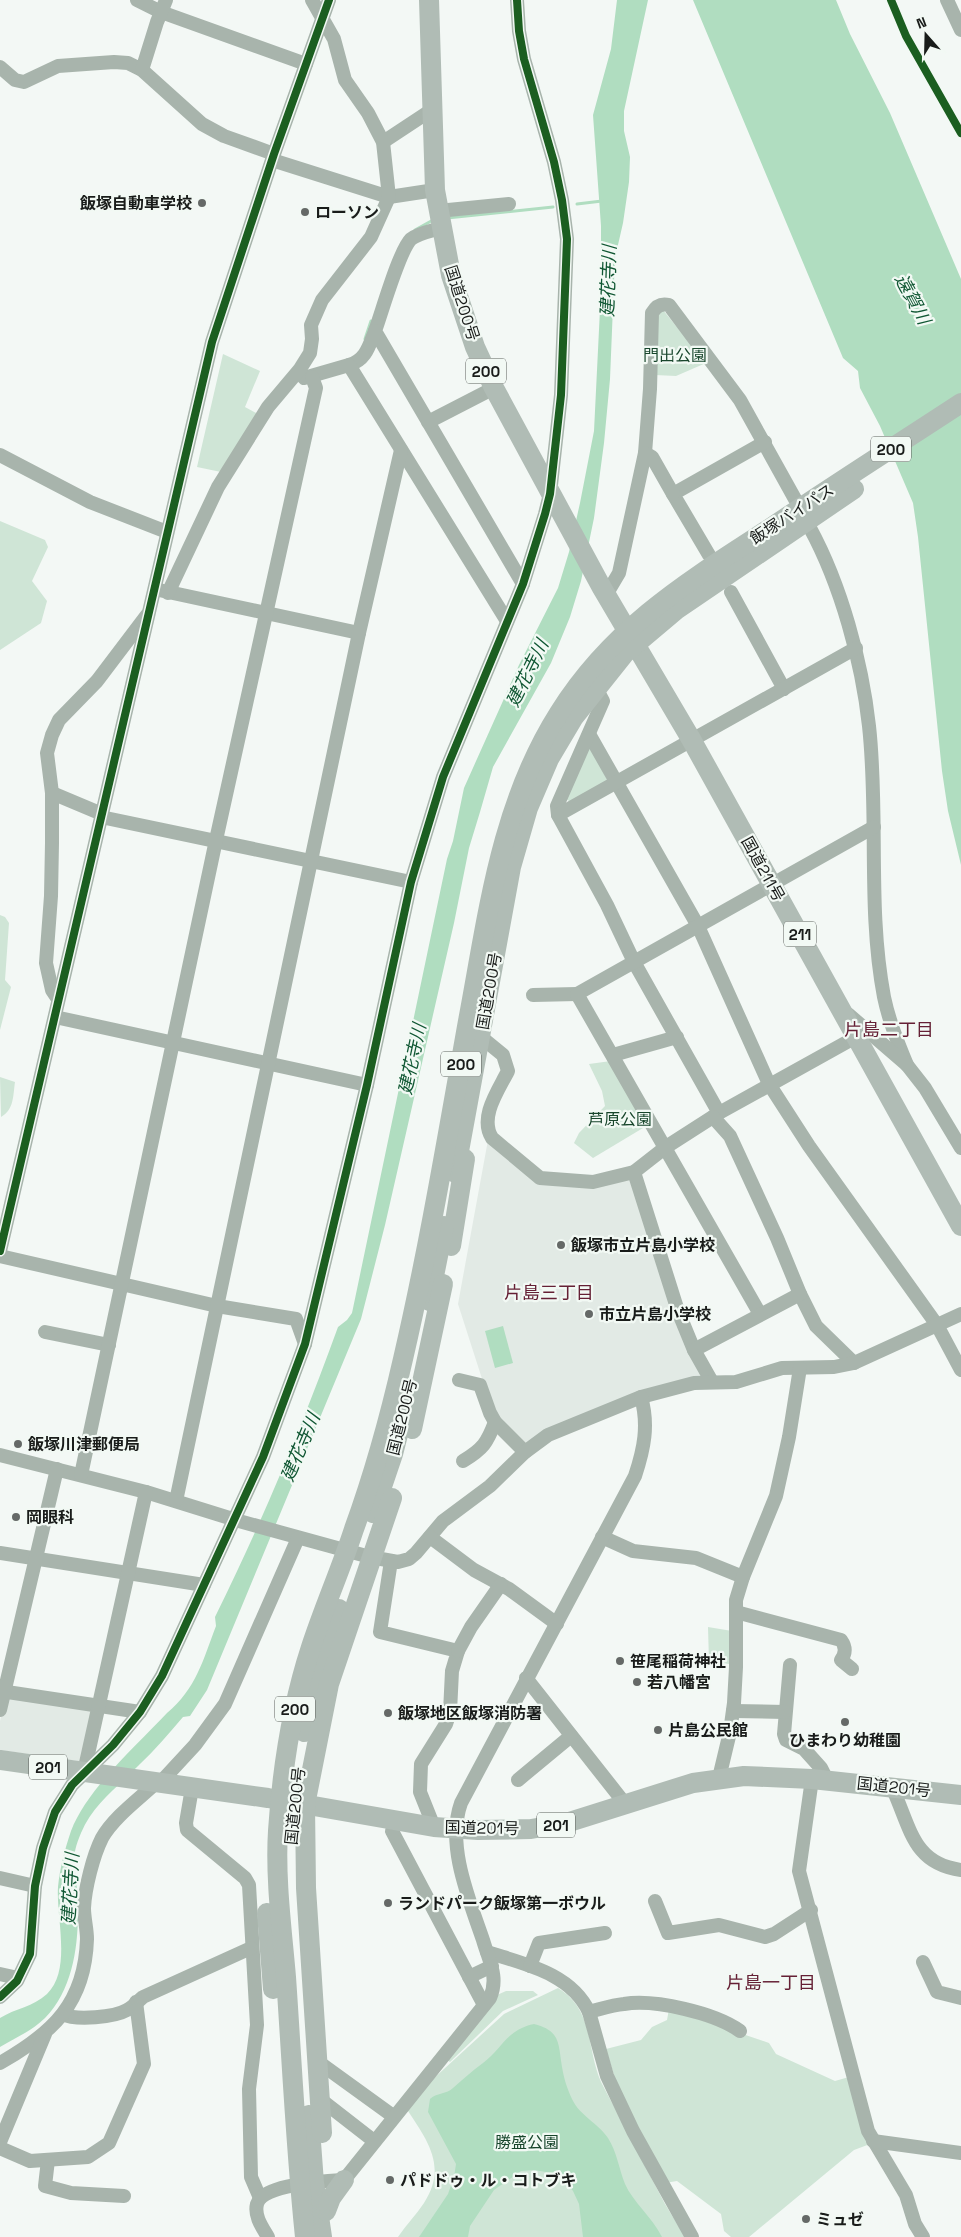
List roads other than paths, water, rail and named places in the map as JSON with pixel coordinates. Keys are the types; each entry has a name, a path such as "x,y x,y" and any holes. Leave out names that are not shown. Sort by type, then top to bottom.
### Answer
{"highway":[{"name":"国道200号","path":"429,0 435,190 451,274 462,310 475,347 494,388 604,592 631,636"},
{"name":"飯塚バイパス","path":"631,636 676,610 824,500 961,404"},
{"name":"飯塚バイパス","path":"824,500 961,419"},
{"name":"国道200号","path":"322,2237 287,1900 277,1837 281,1792 290,1736 309,1651 393,1454 413,1375 477,1062 511,868 528,808 549,759 574,716 625,653 631,636"},
{"name":"国道200号","path":"361,1530 403,1359 442,1167 497,865 512,809 534,757 558,713 580,683 631,636"},
{"name":"国道211号","path":"631,636 691,739 961,1226"},
{"path":"295,2237 315,2183 320,2099 306,1888 306,1805 329,1684 370,1557 407,1452 432,1340 461,1190 477,1062"},
{"path":"329,2237 326,2211 315,2183 267,1909 268,1798 282,1711 311,1610 335,1547 378,1416 428,1187 442,1167"},
{"name":"国道201号","path":"0,1760 268,1798 434,1826 505,1831 549,1826 586,1818 693,1783 718,1778 765,1775 961,1794"},
{"name":"国道200号","path":"306,2237 315,2183"}],"street":[{"path":"138,0 164,6 306,64"},
{"path":"58,1000 52,990 46,964 51,896 52,793 47,753 52,735 59,720 97,681 129,636 148,614 218,487 250,434 310,353 311,325 322,300 371,237 389,198 383,142 368,113 345,80 334,39 324,18 312,0"},
{"path":"161,591 167,532 212,342 273,157 330,0"},
{"path":"0,1998 12,1987 30,1954 35,1886 43,1848 55,1812 72,1785 90,1774 140,1712 162,1676 236,1520 263,1457 305,1344 367,1085 411,882 443,777 523,584 554,501 561,395 567,239 562,200 554,162 524,59 519,31 517,0"},
{"path":"947,0 961,30"},
{"path":"142,70 164,6"},
{"path":"0,67 15,80 24,82 58,66 114,62 128,63 142,70 202,124 224,136 273,157 389,198 435,190"},
{"path":"383,142 433,109"},
{"path":"283,388 298,380 355,363 365,355 409,241 439,219 509,204"},
{"path":"604,592 619,572 645,453 650,389 652,313 656,307 664,304 669,306 740,400 794,499"},
{"path":"375,331 523,584"},
{"path":"348,365 507,621"},
{"path":"81,1475 216,840 316,388 312,377"},
{"path":"428,422 494,388"},
{"path":"674,494 764,442"},
{"path":"176,1501 359,633 401,450"},
{"path":"645,453 652,457 709,555"},
{"path":"0,455 90,502 167,532"},
{"path":"810,528 822,551 856,648 869,726 876,925 884,997 895,1037 907,1065"},
{"path":"161,591 359,633"},
{"path":"730,592 784,689"},
{"path":"0,1251 148,614"},
{"path":"558,815 856,648"},
{"path":"596,688 603,702 557,806 558,815 607,905 634,962 677,1037 716,1115 730,1136 816,1326 854,1363"},
{"path":"589,734 698,926 769,1084 809,1146 937,1325 961,1370"},
{"path":"52,793 102,815 310,862 411,882"},
{"path":"533,995 577,994 874,828"},
{"path":"577,994 760,1314"},
{"path":"839,1006 907,1065 925,1088 961,1148"},
{"path":"55,1017 367,1085"},
{"path":"481,1037 503,1055 508,1072 492,1104 487,1130 492,1138 504,1150 540,1178 593,1182 634,1172 716,1115 856,1037"},
{"path":"613,1056 677,1037"},
{"path":"634,1172 678,1312 694,1350 712,1382"},
{"path":"0,1256 217,1306 296,1319 305,1344"},
{"path":"694,1350 800,1294"},
{"path":"0,1455 146,1492 236,1520 370,1557 391,1561 409,1559 430,1538 443,1521 488,1487 525,1452 548,1435 641,1397 694,1383 736,1382 782,1368 834,1367 854,1363 961,1314"},
{"path":"45,1332 109,1345"},
{"path":"718,1778 730,1732 733,1711 736,1658 736,1600 743,1577 776,1496 789,1437 800,1368"},
{"path":"459,1380 480,1385 495,1422 525,1452"},
{"path":"268,2237 257,2216 257,2206 260,2198 268,2192 315,2183 374,2141 484,2005 495,1987 492,1966 464,1881 455,1836 461,1803 635,1476 643,1453 646,1431 646,1412 641,1397"},
{"path":"462,1461 482,1449 489,1439 495,1422"},
{"path":"0,1710 2,1692 57,1469"},
{"path":"90,1774 99,1707 146,1492"},
{"path":"0,2063 45,2034 63,2014 82,1975 87,1936 84,1909 89,1878 102,1838 114,1823 154,1783 196,1745 224,1704 295,1537"},
{"path":"602,1537 633,1551 696,1558 743,1577"},
{"path":"430,1538 474,1570 501,1584 557,1624"},
{"path":"0,1553 204,1585"},
{"path":"391,1561 380,1632 458,1651"},
{"path":"434,1826 420,1792 421,1764 446,1724 450,1712 452,1671 458,1651 471,1627 501,1584"},
{"path":"736,1612 841,1640 845,1645 845,1655 841,1660 852,1668"},
{"path":"790,1665 784,1734 786,1740 804,1749 821,1768 799,1870 868,2131 906,2196 915,2224 922,2237"},
{"path":"526,1678 626,1805"},
{"path":"2,1692 140,1712"},
{"path":"733,1711 785,1712"},
{"path":"518,1780 572,1736"},
{"path":"192,1788 186,1822 187,1830 245,1878 249,1886 251,1948 257,2025 249,2089 251,2177 260,2198"},
{"path":"894,1788 918,1847 933,1862 961,1870"},
{"path":"392,1831 484,2005"},
{"path":"0,1878 35,1886"},
{"path":"655,1901 668,1933 719,1925 765,1937 774,1934 810,1910"},
{"path":"530,1966 539,1943 605,1933"},
{"path":"63,2014 76,2018 118,2014 143,1997 251,1948"},
{"path":"486,1952 530,1966 559,1978 576,1992 590,2012 607,2076 633,2131 692,2237"},
{"path":"924,1962 937,1992 961,1998"},
{"path":"469,1977 492,1966"},
{"path":"0,1974 18,1978"},
{"path":"0,2148 30,2161 88,2157 109,2143 144,2064 136,2002"},
{"path":"590,2012 625,2003 670,2006 730,2024 740,2031"},
{"path":"0,2142 45,2034"},
{"path":"317,2061 393,2116"},
{"path":"320,2099 374,2141"},
{"path":"873,2141 961,2154"},
{"path":"48,2160 45,2186 71,2193 124,2196"}],"water":[{"name":"建花寺川","path":"617,0 648,0 624,111 624,131 630,157 629,182 623,223 615,258 610,379 594,518 581,581 570,617 551,663 493,767 469,848 454,923 385,1225 361,1319 207,1690 190,1716 183,1717 151,1753 99,1805 92,1813 81,1833 74,1856 78,1906 77,1940 70,1974 64,1990 56,2005 40,2023 0,2047 0,2018 42,1998 55,1984 61,1958 58,1887 61,1865 78,1815 88,1799 113,1769 177,1704 192,1684 216,1626 215,1617 281,1474 338,1327 352,1313 447,859 453,841 464,788 519,665 558,588 569,552 580,503 594,431 601,289 601,226 593,115 611,49"},
{"name":"遠賀川","path":"693,0 836,0 850,34 890,113 961,279 961,865 948,811 942,771 913,503 880,426 860,388 858,371 843,358"},
{"path":"503,1326 513,1363 495,1368 485,1331"},
{"path":"534,2024 554,2034 559,2045 567,2087 575,2105 608,2138 614,2149 628,2191 662,2237 583,2237 579,2204 573,2191 565,2181 552,2173 534,2170 521,2171 494,2190 470,2226 468,2237 419,2237 448,2194 456,2164 428,2112 430,2099 451,2090 490,2057 511,2035"}],"waterway":[{"path":"577,204 602,201"},
{"path":"447,218 553,207"},
{"path":"415,230 433,220"},
{"path":"365,339 371,321"}],"place":[{"name":"飯塚自動車学校","path":"202,203"},
{"name":"ローソン","path":"305,212"},
{"name":"飯塚市立片島小学校","path":"561,1245"},
{"name":"市立片島小学校","path":"589,1314"},
{"name":"飯塚川津郵便局","path":"18,1444"},
{"name":"岡眼科","path":"16,1517"},
{"name":"笹尾稲荷神社","path":"620,1661"},
{"name":"若八幡宮","path":"637,1682"},
{"name":"飯塚地区飯塚消防署","path":"388,1713"},
{"name":"ひまわり幼稚園","path":"845,1722"},
{"name":"片島公民館","path":"658,1730"},
{"name":"ランドパーク飯塚第一ボウル","path":"388,1903"},
{"name":"パドドゥ・ル・コトブキ","path":"390,2180"},
{"name":"ミュゼ","path":"806,2219"}],"district":[{"name":"片島二丁目","path":"889,1029"},
{"name":"片島三丁目","path":"549,1292"},
{"name":"片島一丁目","path":"771,1982"}],"park label":[{"name":"門出公園","path":"675,355"},
{"name":"芦原公園","path":"620,1119"},
{"name":"勝盛公園","path":"527,2142"}]}
